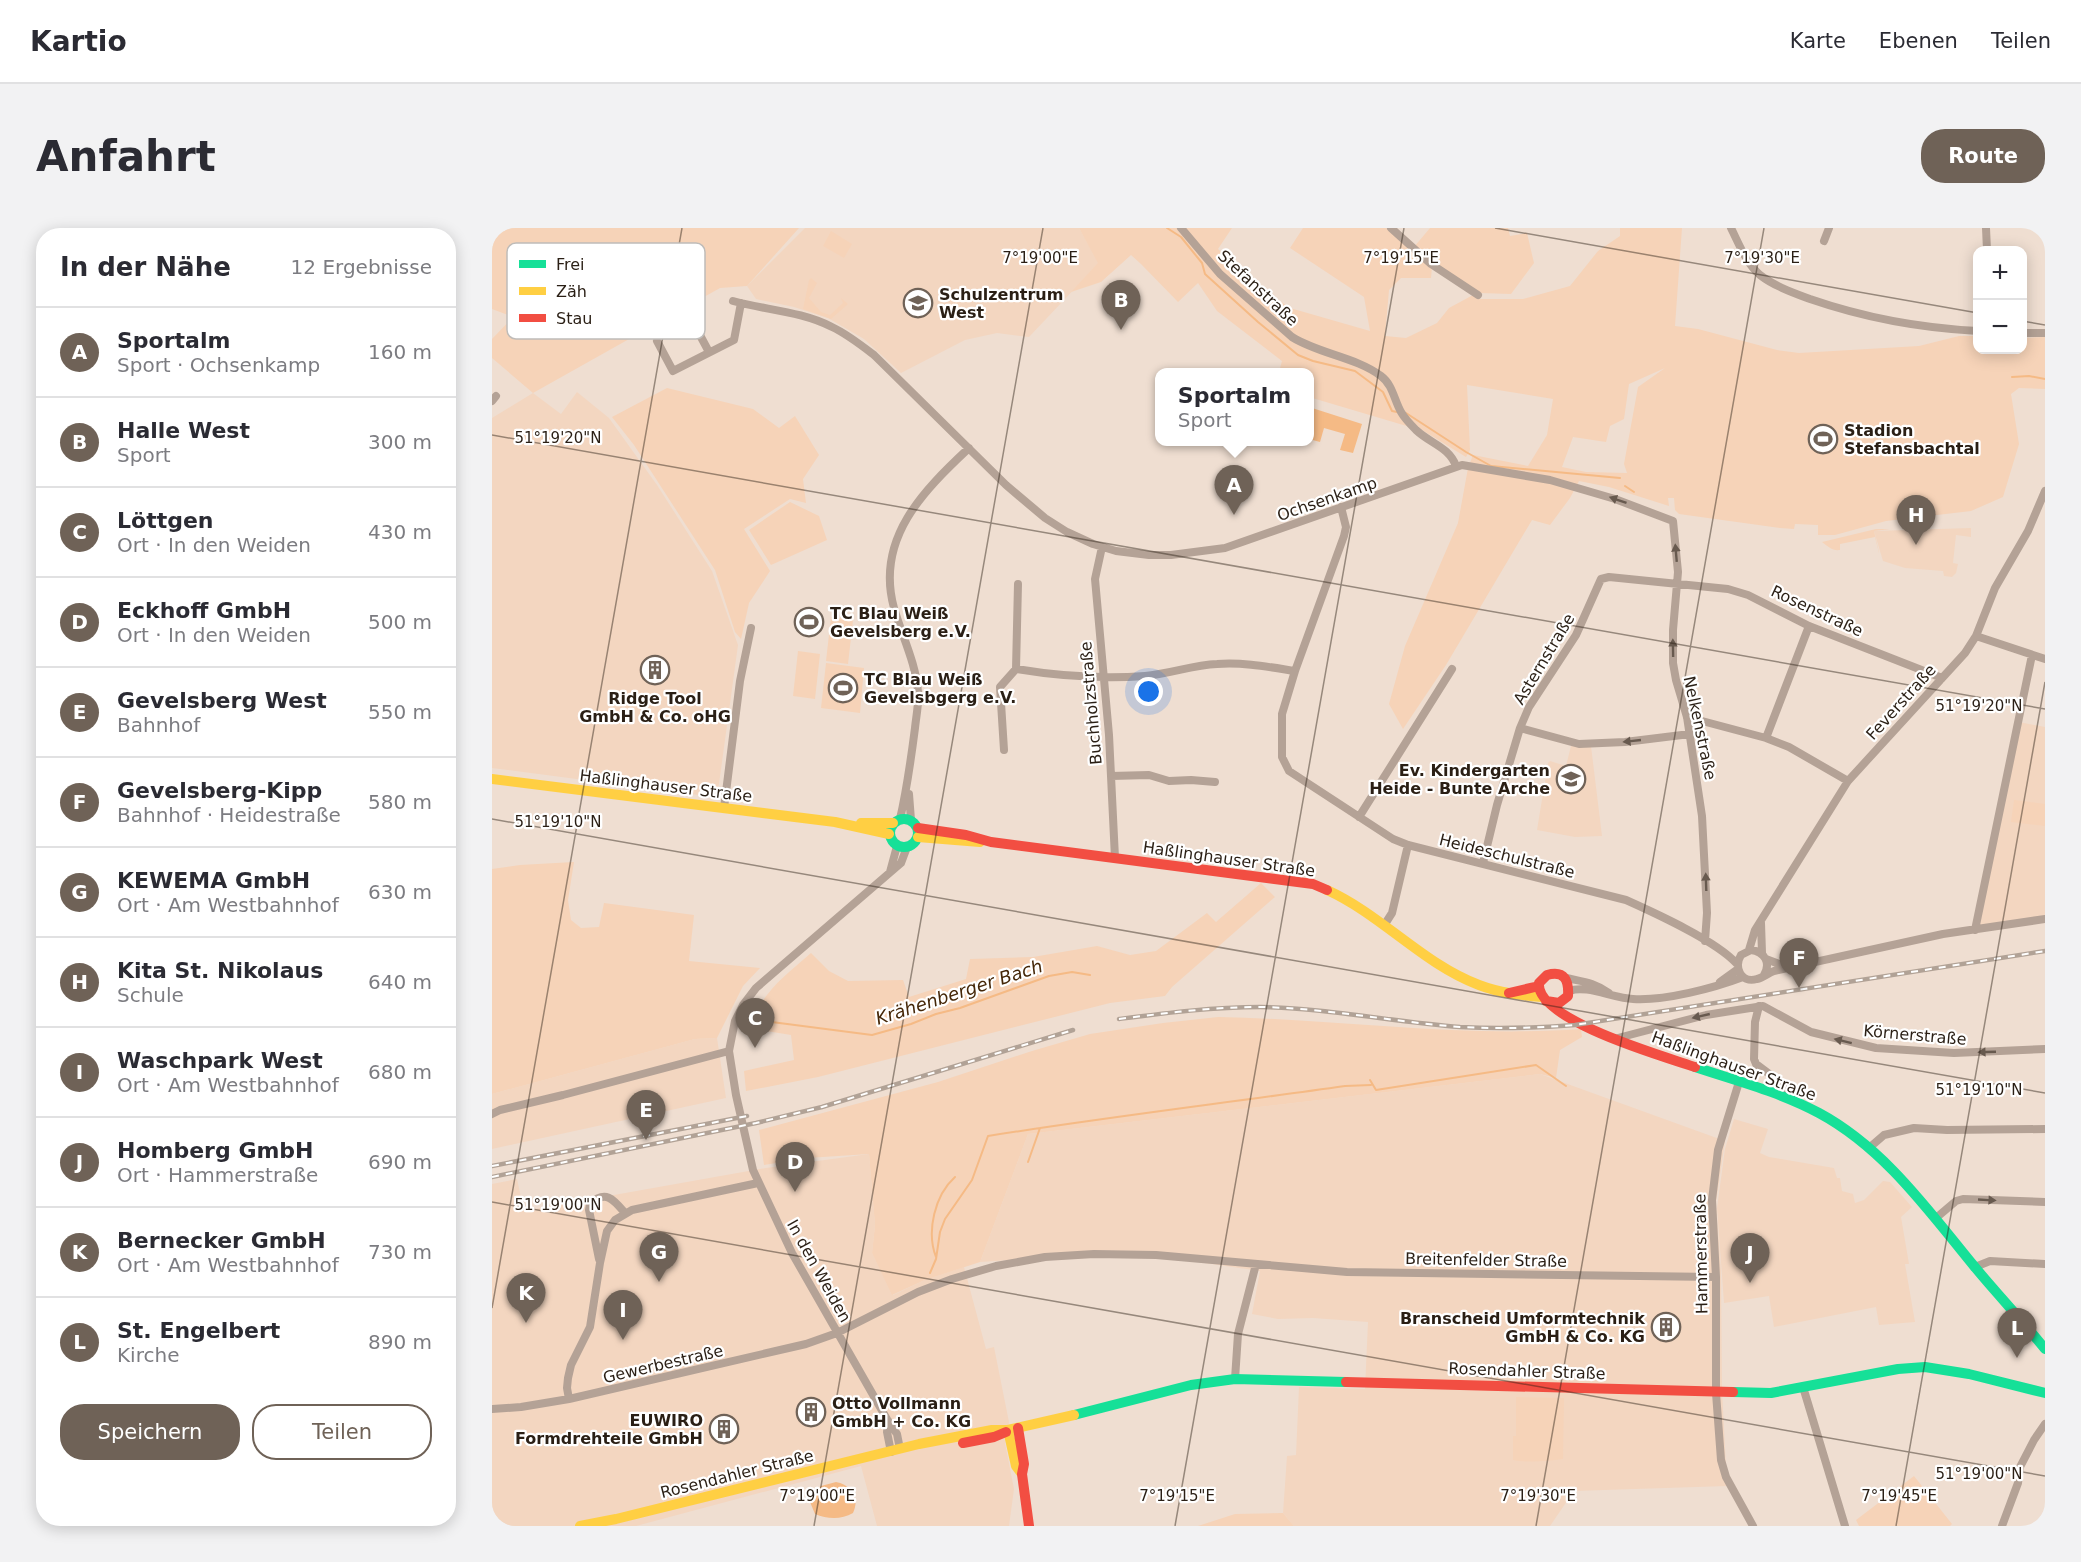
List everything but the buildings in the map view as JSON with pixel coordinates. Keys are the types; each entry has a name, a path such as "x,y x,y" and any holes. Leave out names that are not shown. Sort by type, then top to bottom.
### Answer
{"main road":[{"name":"Haßlinghauser Straße","path":"492,779 836,822 908,825 965,842 991,842 1313,884 1352,901 1457,975 1481,986 1506,994 1542,995 1556,1011 1614,1039 1790,1099 1831,1119 1869,1148 1900,1176 2045,1349"},
{"name":"Haßlinghauser Straße","path":"836,822 889,834"},
{"path":"908,825 912,845 902,847 889,834 908,825"},
{"path":"1567,995 1554,1004 1542,995 1541,980 1550,973 1557,973 1566,978 1569,1016"},
{"name":"Rosendahler Straße","path":"580,1526 616,1523 896,1450 917,1450 983,1439 1013,1429 1191,1385 1235,1379 1499,1384 1716,1393 1771,1393 1898,1369 1925,1367 1969,1374 2045,1393"},
{"path":"1013,1429 1016,1466 1022,1474 1029,1526"}],"street":[{"name":"Stefanstraße","path":"1181,228 1220,274 1274,323 1305,346 1367,368 1382,377 1391,388 1401,412 1424,437 1452,455 1456,466"},
{"path":"1391,228 1431,264 1478,295"},
{"path":"1731,228 1752,266 1761,275 1782,287 1847,311 1882,320 1925,327 1973,330"},
{"path":"1824,241 1829,228"},
{"path":"1986,228 1987,246"},
{"name":"Ochsenkamp","path":"657,341 674,371 735,340 737,302 808,318 831,326 874,355 1021,499 1067,532 1102,548 1149,555 1195,553 1225,548 1417,482 1456,466 1470,466 1486,471 1550,480 1615,499 1673,521"},
{"path":"2027,333 2045,333"},
{"path":"703,339 710,352"},
{"path":"908,825 909,783 918,690 891,594 893,554 901,529 914,505 931,484 969,448"},
{"name":"Feverstraße","path":"1746,951 1755,930 1848,781 1965,654 1976,636 1995,588 2028,531 2045,491"},
{"path":"1016,669 1103,677 1148,676 1217,664 1254,665 1295,671 1344,536 1346,527 1341,507"},
{"name":"Nelkenstraße","path":"1673,521 1678,585 1673,630 1673,663 1690,734 1704,839 1707,913 1705,940"},
{"name":"Buchholzstraße","path":"1102,548 1095,579 1111,776 1114,858"},
{"name":"Asternstraße","path":"1483,863 1497,805 1520,728 1529,707 1576,635 1601,579 1608,577 1678,585"},
{"path":"1004,750 1000,687 1016,669 1018,584"},
{"name":"Rosenstraße","path":"1678,585 1728,589 1748,594 1809,626 1942,678"},
{"path":"1766,738 1809,626"},
{"path":"724,808 739,689 751,628"},
{"path":"1976,636 2045,659"},
{"path":"1975,930 2032,655"},
{"path":"1359,817 1452,669"},
{"name":"Heideschulstraße","path":"1295,671 1282,714 1282,757 1289,771 1359,817 1408,845 1626,900 1705,940 1737,966"},
{"path":"1687,717 1766,738 1789,747 1848,781"},
{"path":"1520,728 1579,744 1625,742 1690,734"},
{"path":"1111,776 1149,775 1170,781 1215,782"},
{"path":"1385,924 1392,913 1408,845"},
{"name":"In den Weiden","path":"896,1450 887,1432 888,1421 792,1253 758,1183 742,1122 729,1051 735,1021 743,1005 756,988 890,872 902,847"},
{"path":"1567,995 1581,989 1615,997 1656,998 1716,986 1743,977 1756,980 1764,975 1800,965 1943,934 2045,919"},
{"path":"1761,923 1767,969 1764,975"},
{"path":"1725,954 1746,951 1764,956 1779,964 1800,965"},
{"path":"1716,986 1737,966 1739,957 1746,951"},
{"path":"1737,966 1743,977"},
{"path":"1566,978 1596,984 1615,997"},
{"path":"1614,1039 1706,1015 1759,1006 1755,1022 1754,1059 1756,1064 1784,1085 1790,1099"},
{"name":"Körnerstraße","path":"1759,1006 1768,1008 1811,1032 1876,1048 1954,1053 2045,1049"},
{"path":"492,1113 729,1051"},
{"name":"Hammerstraße","path":"1738,1082 1718,1150 1714,1177 1712,1229 1716,1277 1716,1393 1721,1460 1726,1477 1753,1526"},
{"path":"1869,1148 1884,1135 1914,1128 2045,1130"},
{"path":"569,1399 567,1388 571,1365 590,1327 607,1231 615,1220 632,1210 758,1183"},
{"path":"600,1263 589,1210 590,1204 596,1198 608,1197 614,1200 625,1214"},
{"path":"1936,1218 1956,1201 1963,1199 2045,1202"},
{"name":"Breitenfelder Straße","path":"837,1333 918,1292 952,1279 996,1266 1045,1257 1094,1254 1156,1255 1347,1272 1716,1277"},
{"path":"1975,1267 1990,1261 2045,1264"},
{"path":"1235,1379 1238,1334 1256,1264"},
{"name":"Gewerbestraße","path":"492,1409 569,1399 806,1344 837,1333"},
{"path":"1803,1387 1845,1526"},
{"path":"2002,1526 2018,1482 2020,1467 2045,1424"}],"shaded area":[{"path":"492,228 799,228 747,286 720,288 705,296 705,243 507,243 507,315 492,309"},
{"name":"Schulzentrum West","path":"805,228 1079,228 1099,263 1029,337 997,333 965,340 901,373 864,339 828,318 794,307 756,299 747,286"},
{"path":"1079,228 1232,228 1218,249 1254,283 1290,308 1370,331 1364,297 1290,248 1303,228 1386,228 1432,267 1431,278 1401,278 1389,290 1385,336 1406,338 1437,323 1449,308 1473,295 1480,299 1523,299 1570,286 1598,251 1620,236 1620,228 1682,228 1675,326 1698,329 1777,350 1799,353 1919,346 1959,336 1973,336 1973,354 2027,354 2027,338 2045,337 2045,389 2019,388 2011,394 2019,444 2003,497 1971,511 1886,521 1835,535 1818,535 1818,525 1795,524 1794,529 1780,528 1679,514 1675,510 1674,498 1668,498 1669,506 1609,487 1579,481 1570,498 1550,525 1532,520 1446,665 1403,729 1389,704 1405,646 1458,523 1468,468 1473,455 1528,466 1547,435 1553,399 1467,385 1470,450 1466,457 1422,430 1412,421 1410,427 1314,398 1314,368 1280,368 1282,361 1217,311 1198,283 1178,302 1131,255 1101,282 1071,292 1098,263","holes":["1665,368 1638,387 1624,464 1627,473 1586,472 1562,467 1573,437 1606,442 1610,426 1624,419 1629,384"]},
{"path":"1430,228 1508,228 1510,236 1527,233 1534,263 1511,294 1479,293 1432,263 1414,247"},
{"path":"831,231 852,244 844,258 823,246"},
{"path":"811,278 817,283 809,298 821,312 830,315 843,303 841,298 848,304 831,319 803,309"},
{"path":"507,323 507,339 629,339 533,393 492,358 492,339"},
{"path":"667,388 753,409 779,428 795,416 819,455 803,479 806,503 790,499 744,529 770,571 749,603 741,639 735,632 715,570 634,445 612,417"},
{"path":"577,392 609,418 657,485 712,571 738,645 718,791 714,797 492,768 492,418 533,393 561,414"},
{"path":"1314,409 1362,424 1353,453 1340,450 1345,434 1324,428 1320,442 1314,440"},
{"path":"790,502 819,516 827,540 771,565 749,530"},
{"path":"1971,528 1971,537 1956,535 1953,563 1958,564 1956,573 1952,577 1944,576 1943,571 1905,568 1883,561 1874,531"},
{"path":"1876,529 1890,529 1874,531 1879,553 1875,537 1840,544 1840,550 1833,549 1822,542"},
{"name":"TC Blau Weiß Gevelsbgerg e.V.","path":"831,617 853,620 848,664 826,661"},
{"name":"TC Blau Weiß Gevelsbgerg e.V.","path":"798,651 820,654 815,699 793,696"},
{"name":"TC Blau Weiß Gevelsbgerg e.V.","path":"826,663 864,668 860,713 821,708"},
{"path":"2019,722 2045,727 2045,916 1975,930"},
{"name":"Ev. Kindergarten Heide - Bunte Arche","path":"1571,746 1591,746 1602,836 1575,837 1537,830 1548,763 1550,761 1566,766"},
{"path":"2014,800 2045,804 2045,826 2011,822"},
{"path":"574,862 568,900 571,920 581,928 599,927 604,903 694,915 689,961 760,968 743,986 717,1038 695,1039 492,1094 492,869"},
{"path":"1261,883 1275,897 1172,987 1165,996 1110,1003 818,1077 746,1091 744,1071 794,1060 791,1035 748,1028 767,995 782,978 811,953 829,971 848,981 903,980 909,997 966,979 970,959 1033,957 1097,946 1130,955 1156,951 1207,913 1216,922"},
{"path":"1218,1017 1444,1030 1581,1029 1582,1037 1560,1050 1556,1078 1540,1074 1028,1134 980,1262 925,1280 892,1295 872,1253 875,1225 869,1154 807,1158 764,1165 759,1130 938,1082 1090,1034"},
{"path":"717,1038 726,1098 492,1149 492,1094 695,1039"},
{"path":"1540,1074 1725,1141 1716,1202 1721,1271 1722,1390 1727,1486 1574,1491 1550,1526 1294,1526 1283,1513 1287,1456 1296,1455 1299,1387 1365,1389 1368,1322 1313,1318 1278,1319 1252,1314 1260,1271 1129,1252 980,1262 1028,1134"},
{"path":"1734,1119 1768,1129 1760,1153 1769,1157 1834,1168 1837,1178 1840,1178 1842,1191 1853,1194 1855,1203 1864,1200 1883,1181 1890,1182 1912,1207 1901,1217 1909,1264 1905,1264 1915,1322 1879,1325 1876,1307 1774,1327 1769,1296 1724,1303 1717,1208 1725,1149"},
{"path":"869,1154 875,1225 872,1253 893,1295 925,1280 964,1267 986,1349 994,1347 1009,1422 1005,1443 1014,1489 1009,1526 877,1526 861,1466 636,1526 492,1526 492,1184 517,1179 524,1211 766,1168"},
{"path":"1516,1397 1564,1398 1563,1459 1532,1462 1513,1460 1513,1436 1516,1436"},
{"path":"1914,1476 1952,1524 1950,1526 1859,1526 1856,1520"},
{"path":"836,1482 846,1486 853,1493 856,1502 853,1513 834,1518 815,1514 810,1502 812,1494 821,1486"},
{"path":"1283,1513 1294,1526 1198,1526 1235,1514"}],"waterway":[{"path":"1167,228 1181,237 1202,263 1205,274 1298,355 1355,371 1383,392 1392,411 1397,412"},
{"path":"2012,377 2029,376 2045,379"},
{"path":"1406,413 1491,466 1620,478"},
{"path":"1625,486 1634,492"},
{"name":"Krähenberger Bach","path":"764,1021 872,1035 960,1008 1049,976 1072,972 1090,975"},
{"name":"Krähenberger Bach","path":"1370,1080 1376,1090 1536,1065 1566,1086"},
{"path":"930,1273 936,1259 940,1232 945,1219 972,1180 988,1136 1345,1086 1371,1085"},
{"path":"1028,1162 1040,1128"},
{"path":"936,1257 932,1236 934,1214 942,1193 955,1177"}],"railway":[{"path":"1119,1019 1207,1009 1260,1007 1310,1010 1460,1027 1518,1028 1575,1025 2045,951"},
{"path":"492,1177 756,1123 822,1107 1073,1030"},
{"path":"492,1166 747,1116"}],"traffic: fast":[{"path":"904,819 914,823 918,833 914,843 904,847 894,843 890,833 894,823 904,819"},
{"path":"1695,1067 1789,1099 1819,1113 1864,1144 1922,1202 2045,1349"},
{"path":"1733,1392 1771,1393 1898,1369 1925,1367 1969,1374 2045,1393"},
{"path":"1074,1415 1191,1385 1235,1379 1346,1382"}],"traffic: slow":[{"path":"492,779 835,822 889,834"},
{"path":"861,823 893,823"},
{"path":"918,837 980,842"},
{"path":"1327,890 1366,912 1439,965 1459,976 1495,990 1542,997"},
{"path":"580,1526 919,1444 992,1430 1008,1430 1074,1415"},
{"path":"1008,1430 1016,1466 1022,1474"}],"traffic: jam":[{"path":"918,828 966,835 991,842 1313,884 1327,890"},
{"path":"1546,1001 1559,1003 1568,996 1567,981 1562,975 1547,975 1539,983 1543,997 1558,1010 1605,1035 1695,1067"},
{"path":"1509,993 1539,986"},
{"path":"1346,1382 1733,1392"},
{"path":"1018,1428 1024,1464 1022,1474 1029,1526"},
{"path":"963,1443 994,1437 1006,1432"}],"place":[{"name":"Schulzentrum West","path":"918,303"},
{"name":"Halle West","path":"1121,330"},
{"name":"Stadion Stefansbachtal","path":"1823,439"},
{"name":"Sportalm","path":"1234,515"},
{"name":"Kita St. Nikolaus","path":"1916,545"},
{"name":"TC Blau Weiß Gevelsberg e.V.","path":"809,622"},
{"name":"Ridge Tool GmbH & Co. oHG","path":"655,670"},
{"name":"TC Blau Weiß Gevelsbgerg e.V.","path":"843,688"},
{"name":"Ev. Kindergarten Heide - Bunte Arche","path":"1571,779"},
{"name":"Gevelsberg-Kipp","path":"1799,988"},
{"name":"Löttgen","path":"755,1048"},
{"name":"Gevelsberg West","path":"646,1140"},
{"name":"Eckhoff GmbH","path":"795,1192"},
{"name":"KEWEMA GmbH","path":"659,1282"},
{"name":"Homberg GmbH","path":"1750,1283"},
{"name":"Bernecker GmbH","path":"526,1323"},
{"name":"Branscheid Umformtechnik GmbH & Co. KG","path":"1666,1327"},
{"name":"Waschpark West","path":"623,1340"},
{"name":"St. Engelbert","path":"2017,1358"},
{"name":"Otto Vollmann GmbH + Co. KG","path":"811,1412"},
{"name":"EUWIRO Formdrehteile GmbH","path":"724,1429"}]}
